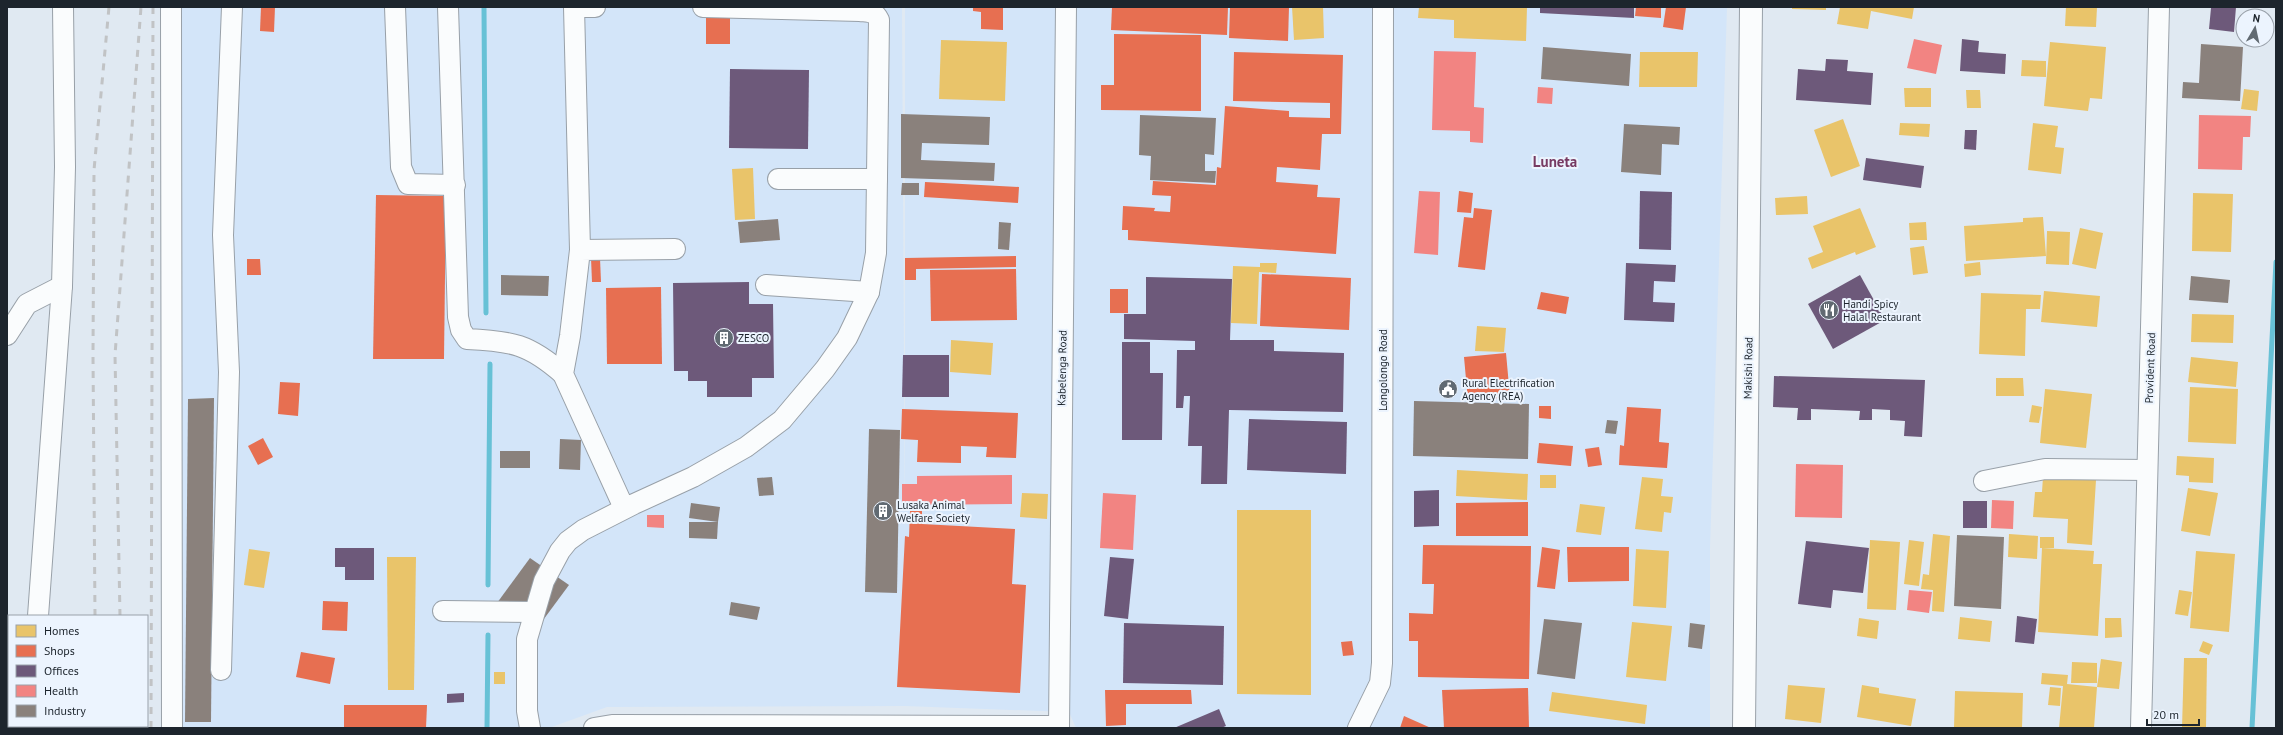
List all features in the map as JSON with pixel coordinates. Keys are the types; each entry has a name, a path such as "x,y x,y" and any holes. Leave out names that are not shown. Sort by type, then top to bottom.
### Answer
{"main road":[{"name":"Makishi Road","path":"1744,728 1751,7"}],"street":[{"path":"38,615 62,286 65,167 63,7"},
{"path":"171,7 172,728"},
{"path":"221,670 229,372 223,235 232,7"},
{"path":"395,7 401,167 408,184 455,185"},
{"path":"448,7 455,185 458,317 461,330 467,339 503,340 525,348 543,356 562,374 624,508"},
{"path":"562,374 570,336 580,250 574,7 595,7"},
{"path":"534,726 527,639 534,612 552,565 568,541 583,530 624,508 693,478 746,447 782,420 825,369 847,338 869,292 876,253 879,13 860,11 703,7"},
{"name":"Kabelenga Road","path":"1058,727 1066,7"},
{"name":"Longolongo Road","path":"1358,728 1380,683 1382,663 1383,7"},
{"name":"Provident Road","path":"2141,728 2159,7"},
{"path":"778,179 877,179"},
{"path":"580,250 675,249"},
{"path":"766,285 869,292"},
{"path":"7,335 26,304 62,286"},
{"path":"1984,481 2045,469 2147,470"},
{"path":"443,611 534,612"},
{"path":"594,728 612,725 1058,727"}],"shaded area":[{"path":"182,7 902,7 905,542 905,7 1727,7 1710,549 1710,728 1076,728 1069,712 905,706 607,707 549,728 182,728"}],"building: Homes":[{"path":"1292,7 1323,7 1324,38 1294,40"},
{"path":"1419,7 1527,7 1526,41 1454,38 1454,20 1418,18"},
{"path":"1792,7 1826,7 1826,10 1792,9"},
{"path":"1840,7 1914,7 1912,19 1871,11 1868,29 1837,24"},
{"path":"2066,7 2097,7 2096,27 2065,26"},
{"path":"941,40 1007,42 1005,101 939,99"},
{"path":"2050,42 2106,47 2102,99 2090,98 2088,111 2044,106"},
{"path":"1640,52 1698,52 1697,87 1639,87"},
{"path":"2022,60 2046,61 2046,77 2021,76"},
{"path":"1904,88 1931,88 1931,107 1905,107"},
{"path":"2244,89 2259,91 2257,111 2241,109"},
{"path":"1966,90 1980,90 1981,108 1967,108"},
{"path":"1843,119 1860,166 1831,177 1814,130"},
{"path":"1900,123 1930,124 1929,137 1899,135"},
{"path":"2033,123 2058,126 2055,147 2064,148 2061,174 2028,170"},
{"path":"753,168 755,219 735,220 732,169"},
{"path":"2193,193 2233,194 2231,252 2192,251"},
{"path":"1807,196 1808,214 1776,215 1775,198"},
{"path":"1860,208 1876,247 1856,255 1855,252 1812,269 1808,258 1823,252 1813,226"},
{"path":"2043,217 2046,256 1966,261 1964,226 2023,222 2023,218"},
{"path":"1926,222 1927,240 1910,240 1909,223"},
{"path":"2080,228 2103,233 2096,269 2072,264"},
{"path":"2047,231 2070,232 2069,265 2046,264"},
{"path":"1924,246 1928,273 1913,275 1910,248"},
{"path":"1980,262 1981,275 1965,277 1964,264"},
{"path":"1260,263 1277,263 1276,273 1259,272 1257,324 1231,323 1233,266 1260,267"},
{"path":"2044,291 2100,296 2097,327 2041,322"},
{"path":"1981,293 2041,295 2040,309 2026,309 2025,356 1979,354"},
{"path":"2192,314 2234,315 2233,343 2191,342"},
{"path":"1477,326 1506,328 1504,352 1475,351"},
{"path":"951,340 993,343 991,375 950,372"},
{"path":"2191,357 2238,362 2236,387 2188,382"},
{"path":"1996,378 2023,378 2024,396 1996,396"},
{"path":"2190,387 2238,389 2236,444 2188,442"},
{"path":"2045,389 2092,394 2086,448 2040,443"},
{"path":"2032,405 2042,407 2039,423 2029,422"},
{"path":"2177,456 2214,458 2213,483 2189,482 2189,476 2176,475"},
{"path":"1457,470 1528,474 1527,500 1456,496"},
{"path":"1540,475 1556,475 1556,488 1540,488"},
{"path":"1642,477 1663,479 1661,496 1673,497 1671,513 1664,512 1662,532 1635,529"},
{"path":"2043,477 2096,480 2092,545 2067,543 2068,519 2033,517 2035,492 2042,492"},
{"path":"2188,488 2218,493 2210,536 2181,531"},
{"path":"1022,493 1048,494 1047,519 1020,517"},
{"path":"1580,504 1605,507 1601,535 1576,532"},
{"path":"1237,510 1311,510 1311,695 1237,694"},
{"path":"1933,534 1950,536 1944,612 1932,611 1933,590 1921,589 1923,574 1929,575"},
{"path":"2009,534 2038,536 2037,559 2008,557"},
{"path":"2040,537 2054,537 2054,548 2040,548"},
{"path":"1870,540 1900,542 1896,610 1867,609"},
{"path":"1909,540 1924,542 1919,586 1904,584"},
{"path":"2042,548 2094,551 2093,564 2102,564 2098,636 2038,632"},
{"path":"249,549 270,552 264,588 244,585"},
{"path":"1636,549 1669,551 1666,608 1633,606"},
{"path":"2196,551 2235,554 2229,632 2190,628"},
{"path":"387,557 416,557 414,690 388,690"},
{"path":"2179,590 2192,592 2188,616 2175,614"},
{"path":"1960,617 1992,621 1990,642 1958,639"},
{"path":"1859,618 1879,621 1877,639 1857,636"},
{"path":"2105,618 2121,618 2122,637 2105,638"},
{"path":"1632,622 1672,626 1666,681 1626,677"},
{"path":"2203,641 2213,645 2209,655 2199,651"},
{"path":"2184,658 2207,658 2206,728 2182,728"},
{"path":"2101,659 2122,662 2119,689 2097,687"},
{"path":"2072,662 2097,663 2097,683 2071,683"},
{"path":"494,672 505,672 505,684 494,684"},
{"path":"2042,673 2068,675 2067,684 2097,687 2094,728 2059,728 2063,686 2041,684"},
{"path":"1788,685 1825,688 1821,723 1785,719"},
{"path":"1862,685 1879,688 1879,693 1916,699 1911,726 1857,717"},
{"path":"2050,687 2061,688 2060,706 2048,705"},
{"path":"1955,691 2023,693 2022,728 1954,728"},
{"path":"1552,692 1647,705 1645,724 1549,711"}],"building: Shops":[{"path":"261,7 275,7 274,32 260,31"},
{"path":"973,7 1003,7 1003,30 981,29 981,12 973,11"},
{"path":"1112,7 1228,7 1227,35 1111,30"},
{"path":"1230,7 1289,7 1288,41 1229,38"},
{"path":"1636,7 1661,7 1661,18 1635,16"},
{"path":"1666,7 1686,7 1683,30 1663,27"},
{"path":"706,16 730,16 730,44 706,44"},
{"path":"1114,34 1201,35 1201,111 1101,110 1101,85 1114,85"},
{"path":"1234,52 1343,55 1341,134 1322,134 1320,170 1277,167 1276,182 1318,185 1317,197 1340,198 1336,254 1128,240 1128,230 1122,230 1123,206 1155,208 1154,211 1170,212 1171,196 1152,195 1153,181 1216,185 1217,167 1221,168 1225,106 1289,111 1289,117 1330,118 1330,103 1233,101"},
{"path":"925,182 1019,187 1018,203 924,197"},
{"path":"1459,191 1473,193 1471,213 1457,212"},
{"path":"376,195 446,196 444,359 373,359"},
{"path":"1474,208 1492,210 1485,270 1458,267 1464,217 1473,218"},
{"path":"1016,256 1016,267 916,269 916,280 905,280 905,258"},
{"path":"591,258 600,258 601,282 592,282"},
{"path":"247,259 260,259 261,275 247,275"},
{"path":"1016,269 1017,320 931,321 930,270"},
{"path":"1262,274 1351,278 1349,330 1260,326"},
{"path":"661,287 662,364 607,364 606,288"},
{"path":"1110,289 1128,289 1128,313 1110,313"},
{"path":"1541,292 1569,297 1566,314 1537,309"},
{"path":"1506,353 1510,397 1468,401 1464,357"},
{"path":"280,382 300,383 298,416 278,414"},
{"path":"1539,406 1551,406 1551,419 1539,418"},
{"path":"1627,407 1661,409 1659,442 1669,443 1667,468 1619,465 1620,445 1624,446"},
{"path":"902,409 1018,413 1016,458 986,457 987,447 961,446 961,463 917,462 918,440 901,439"},
{"path":"263,438 273,457 258,465 248,446"},
{"path":"1539,443 1573,446 1571,466 1537,463"},
{"path":"1599,447 1602,465 1588,467 1585,449"},
{"path":"1528,502 1528,536 1456,536 1456,503"},
{"path":"910,511 922,511 922,524 1015,529 1012,584 1026,585 1020,693 897,687 905,536 909,537"},
{"path":"1423,545 1531,546 1529,679 1418,677 1418,641 1409,641 1409,613 1433,614 1434,584 1422,584"},
{"path":"1542,547 1560,550 1555,589 1537,587"},
{"path":"1567,547 1629,547 1629,581 1568,582"},
{"path":"323,601 348,602 347,631 322,630"},
{"path":"1352,641 1354,655 1343,656 1341,642"},
{"path":"301,652 335,658 330,684 296,677"},
{"path":"1528,688 1529,728 1444,728 1442,690"},
{"path":"1105,690 1191,690 1192,704 1126,704 1126,725 1106,726"},
{"path":"344,705 427,705 426,728 344,728"},
{"path":"1404,716 1431,728 1400,728"}],"building: Offices":[{"path":"1540,7 1634,7 1634,18 1540,13"},
{"path":"2208,7 2236,7 2234,32 2209,29 2211,8"},
{"path":"1962,39 1979,41 1978,52 2006,54 2005,74 1960,71"},
{"path":"1826,59 1848,60 1847,71 1873,73 1871,105 1796,100 1798,69 1825,71"},
{"path":"730,69 809,70 808,149 729,148"},
{"path":"1965,130 1977,130 1976,150 1964,149"},
{"path":"1866,158 1924,166 1921,188 1863,180"},
{"path":"1640,191 1672,192 1671,250 1639,249"},
{"path":"1626,263 1676,265 1675,282 1654,281 1653,302 1675,303 1674,322 1624,320"},
{"path":"1860,275 1885,320 1833,349 1808,304"},
{"path":"1146,277 1232,279 1230,340 1274,340 1274,351 1344,353 1343,412 1229,410 1227,484 1201,484 1202,446 1188,446 1190,396 1184,396 1183,408 1176,408 1177,350 1195,350 1195,341 1124,339 1124,314 1146,314"},
{"name":"ZESCO","path":"749,282 749,304 773,304 774,378 752,378 752,397 707,397 707,381 688,381 688,371 674,371 673,283"},
{"path":"1122,342 1150,342 1150,373 1163,373 1162,440 1122,440"},
{"path":"903,355 949,355 949,397 902,397"},
{"path":"1774,376 1925,380 1922,437 1904,436 1905,421 1890,420 1890,410 1872,409 1872,420 1859,420 1860,411 1811,409 1811,420 1797,420 1798,408 1773,407"},
{"path":"1249,419 1347,422 1346,474 1247,470"},
{"path":"1439,490 1439,526 1414,527 1414,491"},
{"path":"1963,501 1987,501 1987,528 1963,528"},
{"path":"1806,541 1869,548 1863,593 1833,590 1831,608 1798,604"},
{"path":"335,548 374,548 374,580 345,580 345,567 335,567"},
{"path":"1110,557 1134,559 1128,619 1104,616"},
{"path":"2017,616 2037,619 2034,644 2015,642"},
{"path":"1124,623 1224,626 1223,685 1123,683"},
{"path":"464,693 464,702 447,703 447,694"},
{"path":"1219,709 1226,726 1221,728 1174,728"}],"building: Health":[{"path":"1914,39 1942,45 1936,74 1907,68"},
{"path":"1434,51 1476,52 1474,107 1484,108 1483,143 1470,142 1470,131 1432,130"},
{"path":"1538,87 1553,88 1552,104 1537,103"},
{"path":"2199,115 2251,116 2250,137 2243,137 2242,170 2198,169"},
{"path":"1419,191 1440,192 1438,255 1414,253"},
{"path":"1796,464 1843,465 1842,518 1795,517"},
{"path":"1012,475 1012,504 902,505 902,484 917,484 917,476"},
{"path":"1103,493 1136,495 1133,550 1100,548"},
{"path":"1992,500 2014,501 2013,529 1991,528"},
{"path":"647,515 664,515 664,528 647,527"},
{"path":"1909,590 1932,592 1929,613 1907,610"}],"building: Industry":[{"path":"2201,44 2243,48 2240,101 2182,98 2183,82 2199,83"},
{"path":"1543,47 1631,54 1629,86 1541,79"},
{"path":"901,114 990,117 989,145 922,143 921,160 995,163 994,181 901,178"},
{"path":"1140,115 1216,118 1214,155 1205,154 1205,171 1216,171 1215,183 1150,180 1151,156 1139,155"},
{"path":"1624,124 1680,127 1679,145 1662,144 1661,175 1621,172"},
{"path":"902,183 919,183 919,195 901,195"},
{"path":"778,219 780,240 740,243 738,222"},
{"path":"999,222 1011,223 1009,250 998,249"},
{"path":"501,275 549,276 548,296 501,295"},
{"path":"2191,276 2230,280 2228,303 2189,300"},
{"path":"214,398 211,722 185,722 188,399"},
{"path":"1414,401 1529,404 1528,459 1413,456"},
{"path":"1607,420 1618,421 1616,434 1605,433"},
{"name":"Lusaka Animal Welfare Society","path":"869,429 900,430 897,593 865,592"},
{"path":"560,439 581,440 580,470 559,469"},
{"path":"500,451 530,451 530,468 500,468"},
{"path":"772,477 774,495 759,496 757,478"},
{"path":"691,503 720,507 718,522 689,518"},
{"path":"689,522 718,522 717,539 689,538"},
{"path":"1957,535 2004,537 2001,609 1954,606"},
{"path":"530,558 569,585 535,631 497,603"},
{"path":"731,602 760,607 757,620 729,615"},
{"path":"1544,619 1582,623 1575,679 1537,674"},
{"path":"1690,623 1705,625 1702,649 1688,647"}],"waterway":[{"path":"484,7 486,313"},
{"path":"2252,728 2276,262"},
{"path":"488,585 490,364"},
{"path":"487,728 488,635"}],"railway":[{"path":"95,615 93,355 94,170 109,7"},
{"path":"120,615 115,355 141,7"},
{"path":"151,728 153,7"}],"place":[{"name":"Handi Spicy Halal Restaurant","path":"1829,310"},
{"name":"ZESCO","path":"724,338"},
{"name":"Rural Electrification Agency (REA)","path":"1448,389"},
{"name":"Lusaka Animal Welfare Society","path":"883,511"}],"district":[{"name":"Luneta","path":"1555,162"}]}
